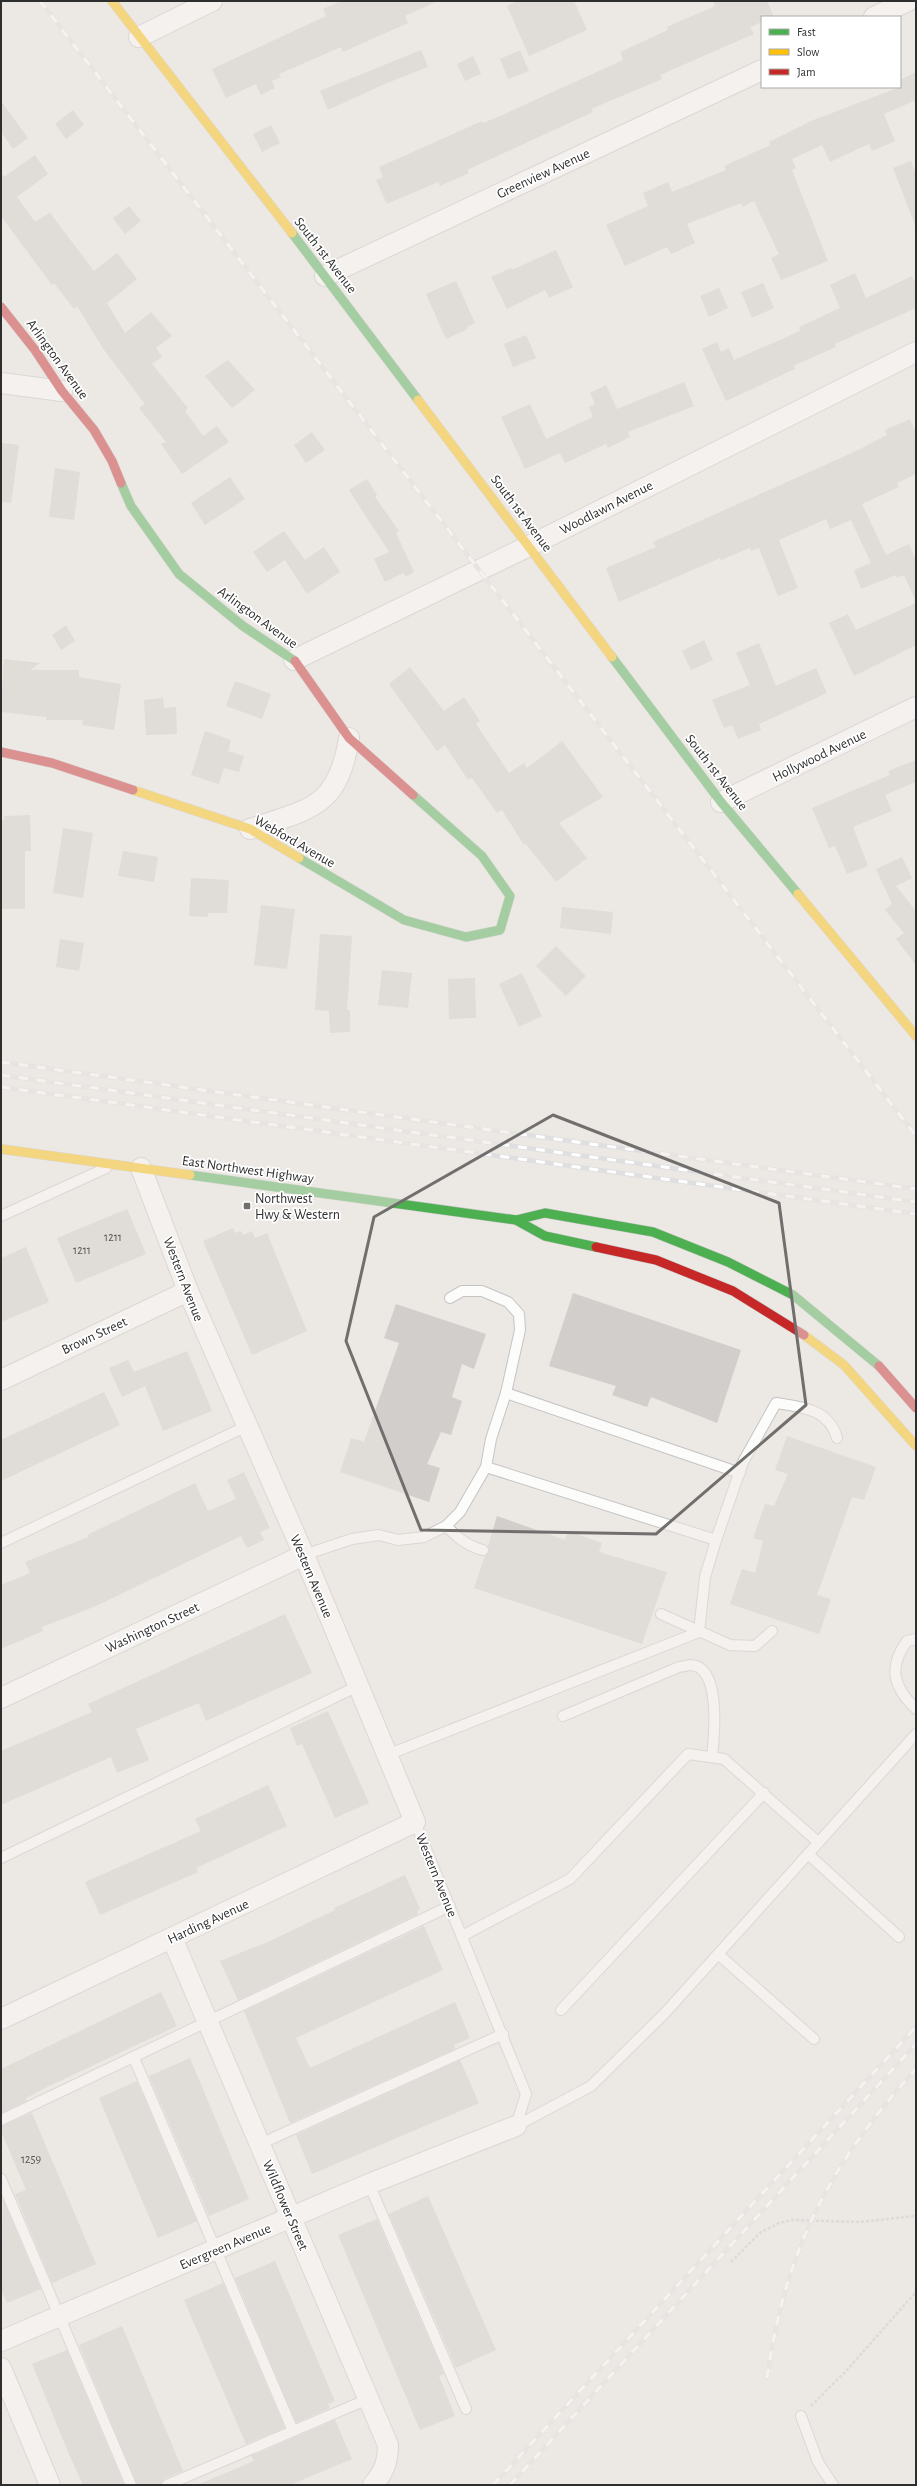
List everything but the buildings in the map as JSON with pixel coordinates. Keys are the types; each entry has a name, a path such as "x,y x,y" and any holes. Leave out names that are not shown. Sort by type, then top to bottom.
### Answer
{"street":[{"name":"South 1st Avenue","path":"112,1 325,276 721,802 916,1036"},
{"path":"139,37 211,1"},
{"path":"876,16 908,1"},
{"name":"Greenview Avenue","path":"325,276 761,70"},
{"name":"Arlington Avenue","path":"1,308 35,350 62,391 94,430 112,461 131,506 179,574 244,626 294,660 349,738 482,856 510,896 500,930"},
{"name":"Woodlawn Avenue","path":"294,660 529,546 916,352"},
{"path":"1,384 62,391"},
{"name":"Hollywood Avenue","path":"721,802 916,707"},
{"path":"250,829 299,812 322,800 337,783 345,761 349,738"},
{"name":"Webford Avenue","path":"1,752 52,763 250,829 404,920 466,937 500,930"},
{"name":"East Northwest Highway","path":"1,1149 516,1220 545,1236 656,1260 733,1291 797,1330 844,1364 916,1446"},
{"name":"Western Avenue","path":"141,1168 188,1291 304,1556 415,1822"},
{"name":"East Northwest Highway","path":"516,1220 545,1213 653,1232 728,1262 793,1295 883,1369 916,1408"},
{"name":"Brown Street","path":"1,1380 188,1291"},
{"name":"Washington Street","path":"1,1698 304,1556"},
{"name":"Harding Avenue","path":"1,2019 415,1822"},
{"name":"Wildflower Street","path":"172,1938 388,2445 388,2460 378,2479"},
{"name":"Evergreen Avenue","path":"1,2341 369,2184 516,2126"},
{"path":"1,2368 49,2484"}],"lane":[{"path":"1,1216 114,1164"},
{"path":"304,1556 352,1539 379,1535 398,1540 424,1537 446,1526 460,1512 486,1467 491,1439 506,1394 520,1330 519,1314 508,1302 482,1291 462,1291 450,1298"},
{"path":"506,1394 740,1473"},
{"path":"699,1632 705,1577 716,1540 740,1473 776,1403 803,1407 826,1418 833,1426 837,1438"},
{"path":"1,1543 247,1426"},
{"path":"486,1467 716,1540"},
{"path":"446,1526 457,1538 473,1548 483,1550"},
{"path":"661,1614 730,1645 755,1646 772,1631"},
{"path":"387,1755 699,1632"},
{"path":"916,1639 907,1641 897,1654 894,1666 900,1690 916,1709"},
{"path":"563,1716 679,1667 692,1665 701,1669 706,1677 715,1701 716,1719 712,1757"},
{"path":"1,1858 358,1686"},
{"path":"516,2126 591,2086 665,2013 916,1734"},
{"path":"462,1936 570,1879 688,1754 724,1759 818,1842"},
{"path":"561,2010 764,1793"},
{"name":"Western Avenue","path":"415,1822 503,2034 526,2094 516,2126"},
{"path":"808,1854 899,1937"},
{"path":"1,2120 134,2058 450,1906"},
{"path":"718,1954 814,2039"},
{"path":"260,2144 503,2034"},
{"path":"134,2058 293,2431"},
{"path":"1,2179 132,2485"},
{"path":"369,2184 466,2409"},
{"path":"167,2485 368,2399"},
{"path":"802,2416 818,2462 833,2485"}],"path":[{"path":"731,2262 761,2232 780,2223 798,2220 858,2222 916,2216"},
{"path":"802,2416 846,2371 916,2292"}],"highlighted area":[{"path":"553,1115 779,1203 806,1405 656,1534 421,1530 346,1341 374,1217"}],"railway":[{"path":"40,1 916,1136"},
{"path":"1,1062 916,1189"},
{"path":"1,1075 916,1202"},
{"path":"1,1087 916,1214"},
{"path":"493,2485 916,2027"},
{"path":"510,2485 916,2044"},
{"path":"767,2378 775,2332 786,2289 799,2249 816,2211 836,2174 859,2139 916,2069"}],"traffic: fast":[{"path":"292,233 418,400"},
{"path":"121,483 131,506 179,574 243,626 295,661"},
{"path":"612,657 721,802 798,894"},
{"path":"299,858 404,920 466,937 500,930 510,896 482,856 413,795"},
{"path":"190,1175 516,1220 545,1236 596,1247"},
{"path":"516,1220 545,1213 653,1232 728,1262 793,1295 879,1366"}],"traffic: slow":[{"path":"112,1 292,233"},
{"path":"418,400 612,657"},
{"path":"133,790 250,829 299,858"},
{"path":"798,894 916,1036"},
{"path":"1,1149 190,1175"},
{"path":"804,1335 844,1365 916,1446"}],"traffic: jam":[{"path":"1,307 35,350 62,391 94,430 112,461 121,483"},
{"path":"295,661 349,738 413,795"},
{"path":"1,752 52,763 133,790"},
{"path":"596,1247 656,1260 733,1291 804,1335"},
{"path":"879,1366 916,1408"}],"place":[{"name":"Northwest Hwy & Western","path":"247,1206"}]}
